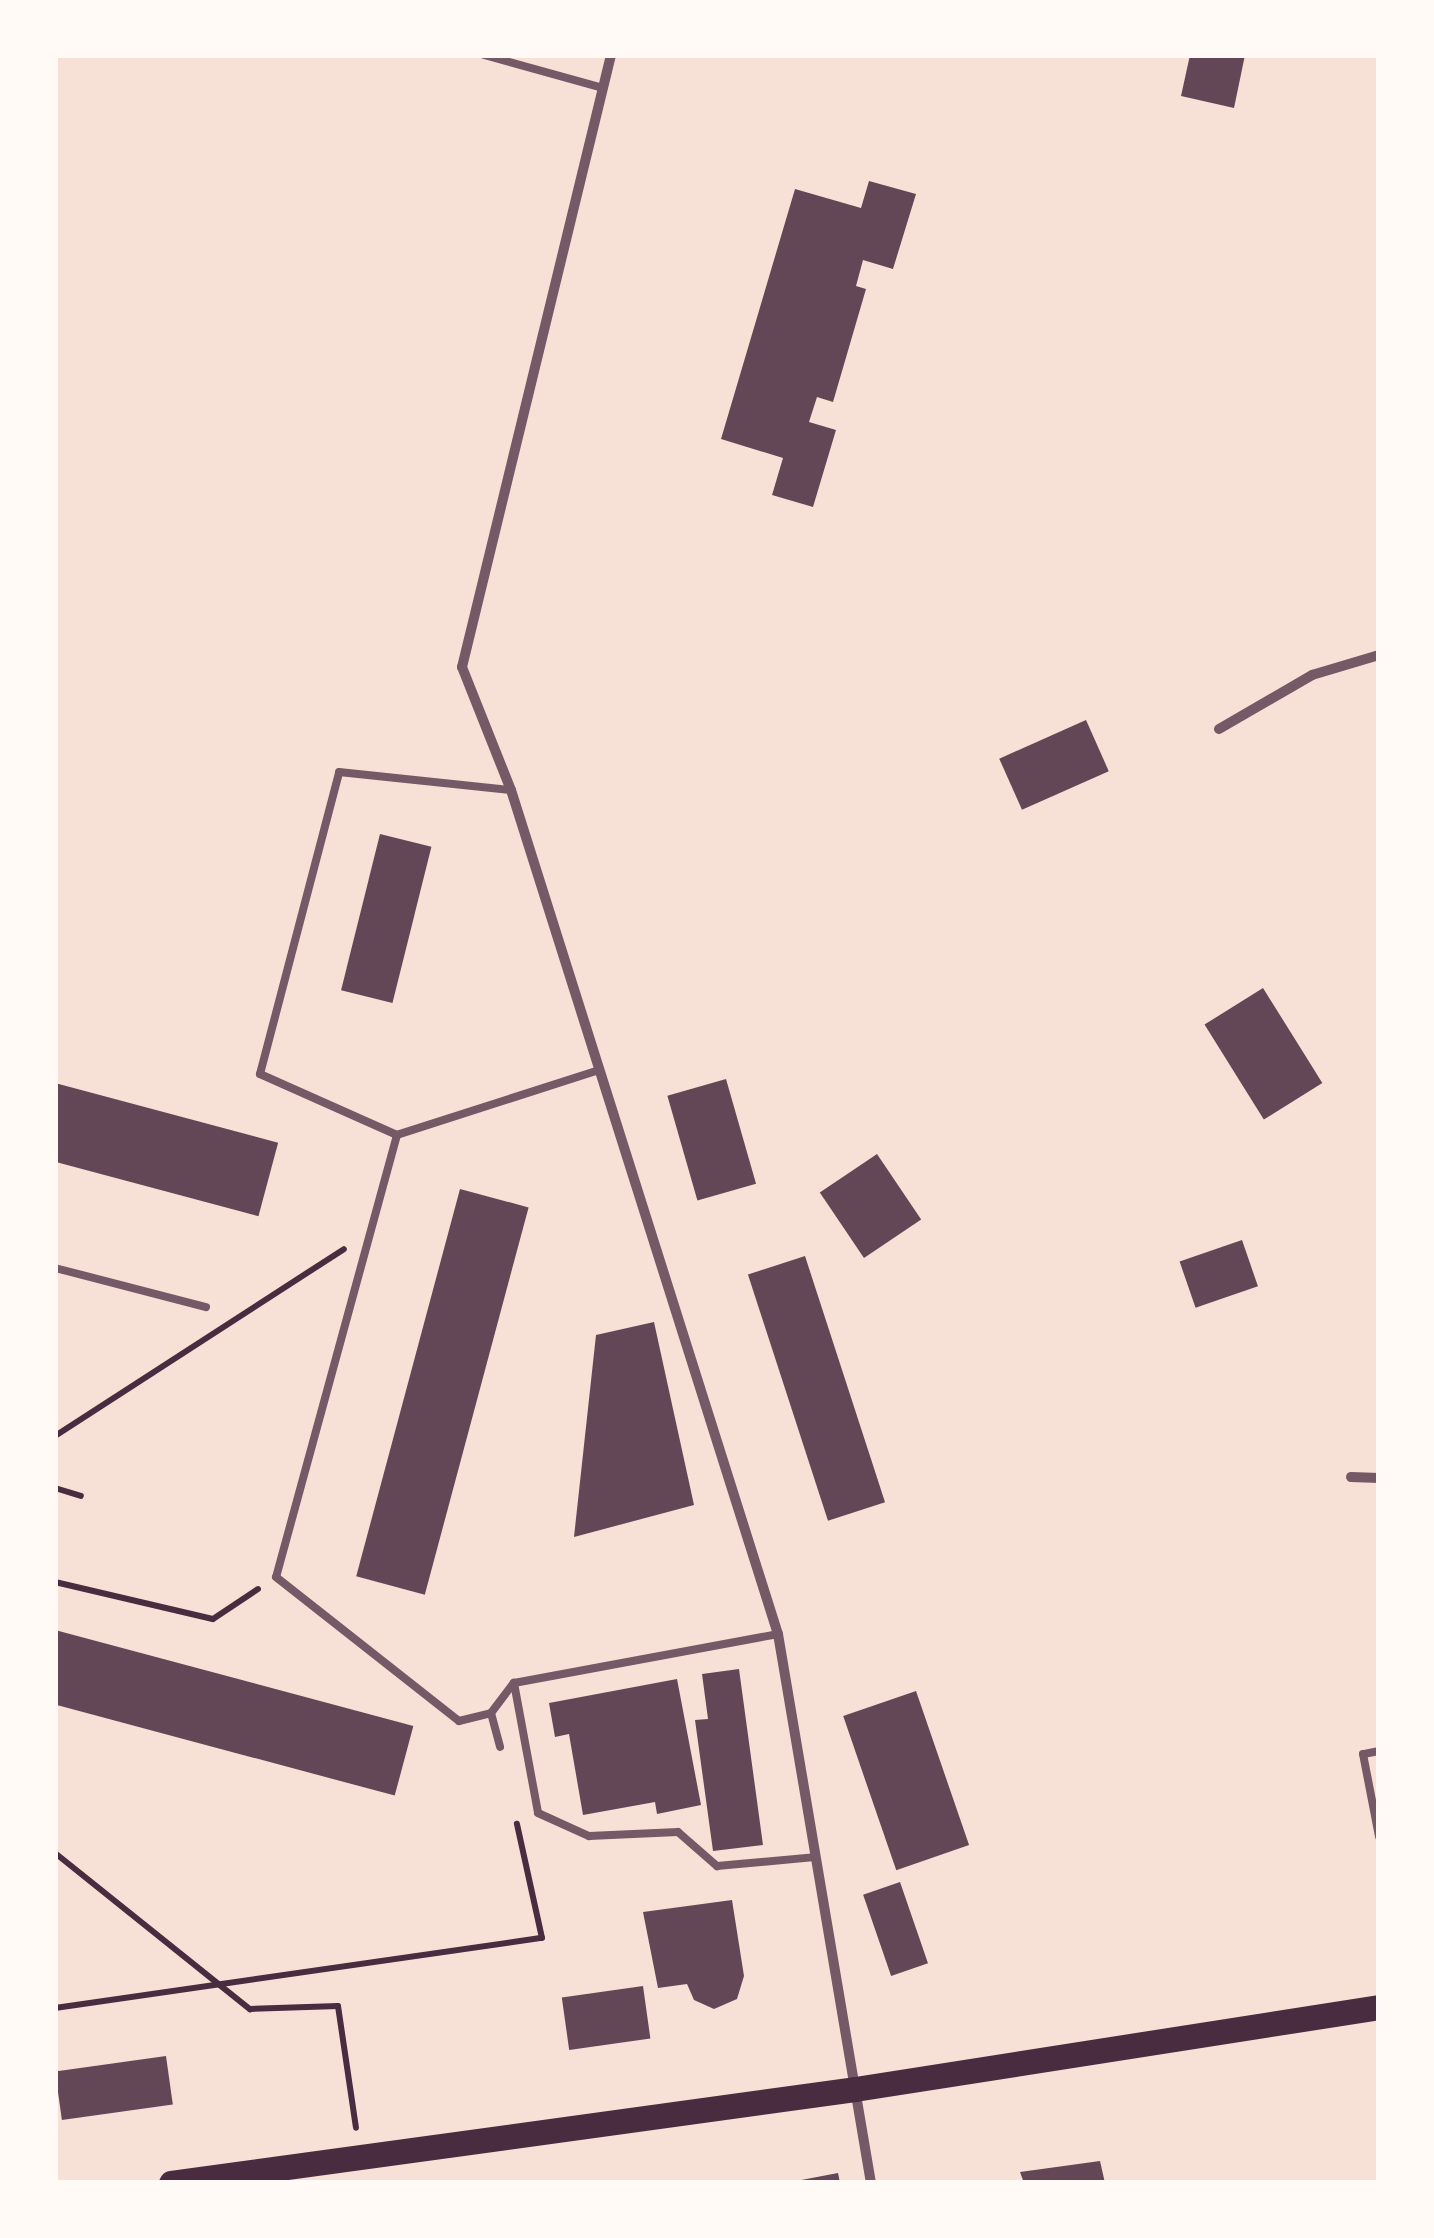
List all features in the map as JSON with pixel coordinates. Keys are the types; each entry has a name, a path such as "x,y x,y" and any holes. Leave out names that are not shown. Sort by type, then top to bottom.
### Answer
{"main road":[{"path":"170,2183 226,2179 360,2156 855,2089 1379,2007"}],"street":[{"path":"610,55 462,668 511,790 596,1070 778,1634 872,2183"},
{"path":"1219,729 1312,675 1379,655"},
{"path":"1352,1477 1379,1478"}],"lane":[{"path":"484,55 603,88"},
{"path":"511,790 338,772 260,1074 397,1135 596,1070"},
{"path":"397,1135 276,1577 459,1721 491,1713 514,1683 778,1634"},
{"path":"55,1268 206,1307"},
{"path":"514,1683 538,1813 589,1836 678,1832 717,1866 815,1857"},
{"path":"491,1713 500,1747"},
{"path":"1379,1751 1363,1754 1379,1836"}],"path":[{"path":"55,1436 372,1231"},
{"path":"55,1488 82,1496"},
{"path":"55,1582 213,1619 276,1577"},
{"path":"55,2008 542,1938 512,1804"},
{"path":"55,1853 250,2008 338,2006 360,2156"}],"building":[{"path":"1190,55 1245,55 1234,108 1181,96"},
{"path":"869,181 916,194 893,269 863,260 856,286 866,289 833,402 817,397 809,422 836,430 813,507 772,495 783,458 721,439 795,189 861,208"},
{"path":"1086,720 1109,771 1022,810 999,759"},
{"path":"380,834 431,847 392,1003 341,990"},
{"path":"1263,988 1322,1083 1264,1120 1204,1025"},
{"path":"726,1079 756,1184 697,1201 667,1096"},
{"path":"55,1083 278,1143 258,1216 55,1162"},
{"path":"877,1154 921,1219 864,1258 820,1193"},
{"path":"460,1189 529,1207 425,1595 356,1576"},
{"path":"1242,1240 1258,1286 1196,1308 1180,1261"},
{"path":"805,1256 885,1502 828,1521 748,1275"},
{"path":"654,1322 694,1505 574,1537 596,1335"},
{"path":"55,1630 413,1726 395,1796 55,1705"},
{"path":"739,1669 763,1845 713,1851 695,1720 708,1719 702,1674"},
{"path":"677,1679 701,1805 657,1814 655,1802 583,1815 569,1734 555,1737 549,1703"},
{"path":"916,1691 969,1845 896,1870 843,1716"},
{"path":"900,1882 928,1963 891,1976 863,1895"},
{"path":"732,1900 744,1976 737,1999 714,2009 694,2000 687,1984 658,1988 643,1912"},
{"path":"643,1986 650,2038 569,2050 562,1997"},
{"path":"166,2056 173,2105 62,2120 55,2072"},
{"path":"1100,2161 1105,2183 1024,2183 1020,2172"},
{"path":"838,2173 840,2183 796,2181"}]}
